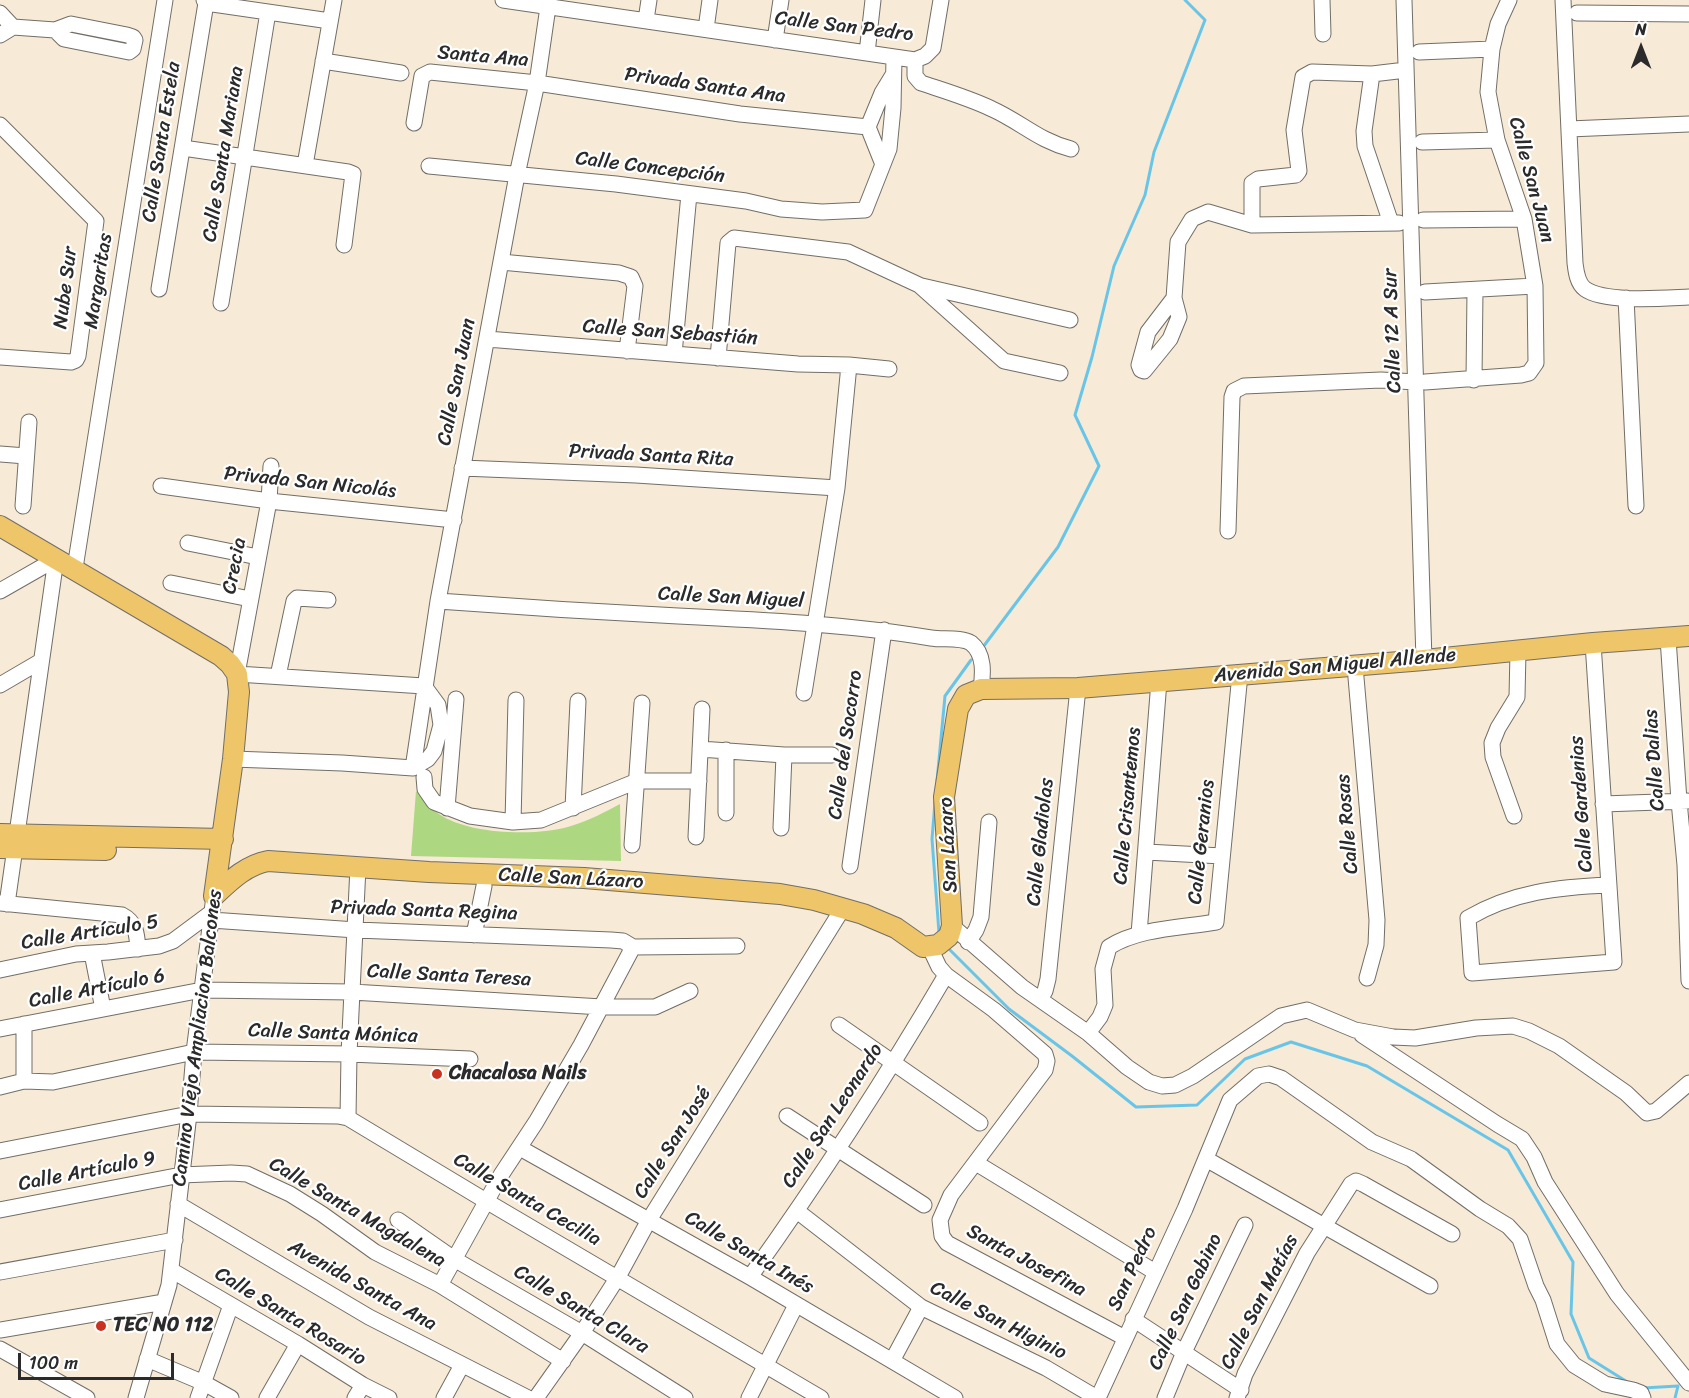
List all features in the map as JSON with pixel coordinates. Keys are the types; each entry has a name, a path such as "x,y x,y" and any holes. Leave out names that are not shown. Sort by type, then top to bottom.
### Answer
{"main road":[{"path":"0,526 75,568 221,656 237,674"},
{"name":"Avenida San Miguel Allende","path":"981,689 1078,688 1689,636"},
{"name":"Camino Viejo Ampliacion Balcones","path":"212,909 233,759 238,692 237,674"},
{"name":"San Lázaro","path":"941,939 944,797 957,709 966,695 981,689"},
{"path":"9,841 221,845"},
{"name":"Calle San Lázaro","path":"212,909 232,879 257,863 287,862 584,878 780,894 843,908 896,928 923,947 941,939"}],"street":[{"name":"Margaritas","path":"75,568 165,0"},
{"path":"305,165 334,0"},
{"name":"Calle San Pedro","path":"503,0 549,3 646,21 867,52 895,64 922,56"},
{"path":"646,21 649,0"},
{"path":"706,29 710,0"},
{"path":"775,40 781,0"},
{"path":"867,52 873,0"},
{"path":"940,0 933,48 922,56 915,76 921,83 991,108 1040,138 1071,148"},
{"path":"1322,0 1323,34"},
{"name":"Calle 12 A Sur","path":"1404,0 1406,70 1417,222 1424,660"},
{"name":"Calle San Juan","path":"1474,380 1529,373 1536,363 1535,286 1524,219 1497,140 1488,92 1492,49 1498,24 1509,0"},
{"path":"1563,0 1575,263 1578,279 1584,289 1602,295 1626,298 1689,297"},
{"path":"205,1 330,21"},
{"name":"Calle Santa Estela","path":"159,289 205,1"},
{"name":"Calle San Juan","path":"418,772 424,686 438,601 517,175 537,83 549,3"},
{"name":"Calle Santa Mariana","path":"221,303 268,12"},
{"path":"0,13 7,31 55,30 71,24 127,35 135,40 133,50 129,52 64,39 55,30"},
{"path":"1577,13 1689,14"},
{"path":"1419,52 1492,49"},
{"path":"323,61 401,73"},
{"path":"882,162 889,149 895,64"},
{"path":"882,162 868,127 895,64"},
{"path":"1252,225 1252,183 1258,179 1296,175 1299,171 1294,130 1303,77 1312,72 1372,74 1406,70"},
{"name":"Santa Ana","path":"414,123 422,76 425,73 537,83"},
{"path":"1372,74 1364,131 1365,146 1391,223"},
{"name":"Privada Santa Ana","path":"537,83 740,114 868,127"},
{"path":"868,127 893,108"},
{"path":"1569,129 1689,124"},
{"name":"Nube Sur","path":"0,125 96,221 76,360 71,362 0,357"},
{"path":"1422,142 1497,140"},
{"path":"183,148 353,174 344,245"},
{"name":"Calle Concepción","path":"429,166 616,184 746,201 781,209 822,212 865,210 882,162"},
{"path":"674,354 689,194"},
{"path":"1174,298 1178,242 1192,219 1208,212 1252,225 1524,219"},
{"path":"718,358 728,243 734,238 848,252 919,285 1070,320"},
{"path":"501,262 619,273 631,277 636,286 627,351"},
{"path":"919,285 1004,361 1060,373"},
{"path":"1425,292 1535,286"},
{"path":"1228,531 1234,391 1244,386 1474,380 1475,290"},
{"path":"1626,298 1636,506"},
{"name":"Calle San Sebastián","path":"487,339 889,369"},
{"path":"804,693 837,488 849,365"},
{"path":"23,506 29,422"},
{"path":"0,454 26,456"},
{"name":"Crecia","path":"237,674 268,501 271,466"},
{"name":"Privada Santa Rita","path":"462,468 636,475 837,488"},
{"name":"Privada San Nicolás","path":"161,486 268,501 454,520"},
{"path":"188,543 258,557"},
{"path":"0,591 56,559"},
{"path":"56,559 41,661 9,841 4,904 122,915 128,918 136,930 138,949"},
{"path":"171,584 250,599"},
{"path":"278,676 294,601 297,598 328,600"},
{"name":"Calle San Miguel","path":"438,601 816,623 884,630 941,640 962,640 972,644 982,658 981,689"},
{"name":"Calle del Socorro","path":"850,866 884,630"},
{"name":"Calle Dalias","path":"1668,638 1684,801 1689,981"},
{"name":"Calle Gardenias","path":"1593,643 1603,804 1609,885 1614,962 1472,973 1468,918 1489,906 1530,893 1554,888 1609,885"},
{"path":"1514,816 1493,756 1491,743 1517,697 1518,651"},
{"path":"0,685 41,661"},
{"name":"Calle Rosas","path":"1355,666 1377,920 1376,945 1367,978"},
{"path":"237,674 424,686 438,705 441,725 434,751 418,772"},
{"name":"Calle Geranios","path":"1088,1033 1100,1017 1105,1005 1103,969 1109,947 1118,941 1139,934 1216,922 1240,674"},
{"name":"Calle Crisantemos","path":"1139,934 1159,681"},
{"name":"Calle Gladiolas","path":"1040,999 1048,979 1078,688"},
{"path":"444,806 456,699"},
{"path":"513,822 516,700"},
{"path":"573,808 578,701"},
{"path":"632,845 642,704"},
{"path":"696,837 702,709"},
{"path":"700,749 784,755 832,755"},
{"path":"726,750 726,813"},
{"path":"781,828 784,755"},
{"path":"233,759 342,763 418,772 434,783 441,794 444,806"},
{"path":"444,806 470,816 492,820 513,822 541,820 637,781 699,781"},
{"path":"1603,804 1684,801"},
{"path":"968,942 981,917 990,822"},
{"path":"1146,852 1222,856"},
{"path":"348,1118 358,867"},
{"path":"474,935 484,886"},
{"name":"Calle San José","path":"536,1398 582,1334 618,1277 649,1220 843,908"},
{"name":"Privada Santa Regina","path":"212,909 356,930 623,941 633,947 737,946"},
{"name":"Calle Artículo 5","path":"0,969 76,954 159,946 173,941 212,909"},
{"name":"Camino Viejo Ampliacion Balcones","path":"135,1398 164,1302 171,1270 212,909"},
{"path":"1155,1272 976,1162 1045,1070 1047,1061 1045,1054 1036,1045 994,1010 946,975 939,967 941,939 968,942 1022,987 1088,1033 1134,1072 1149,1082 1162,1086 1175,1085 1193,1076 1281,1016 1293,1012 1307,1010 1314,1012 1355,1030 1522,1139 1534,1157 1545,1182 1617,1294 1689,1383"},
{"path":"440,1285 486,1202 536,1122 633,947"},
{"path":"92,953 104,1009"},
{"name":"Calle San Leonardo","path":"750,1277 839,1148 946,975"},
{"name":"Calle Santa Teresa","path":"202,990 352,992 602,1006 655,1006 690,991"},
{"name":"Calle Artículo 6","path":"0,1029 202,990"},
{"path":"24,1024 24,1081"},
{"path":"839,1025 980,1123"},
{"path":"1355,1030 1393,1037 1415,1038 1476,1028 1514,1026 1559,1046 1626,1093 1647,1113 1656,1111 1689,1083"},
{"name":"Calle Santa Mónica","path":"0,1087 24,1081 53,1082 194,1052 349,1054 470,1059"},
{"name":"San Pedro","path":"1097,1398 1206,1159 1230,1100 1258,1076 1269,1074 1281,1078 1372,1142 1411,1159 1480,1209 1508,1226 1520,1239 1536,1286 1544,1300 1557,1344 1574,1365 1605,1384 1633,1390 1641,1393 1643,1398"},
{"name":"Calle Santa Cecilia","path":"0,1151 189,1114 348,1118 486,1202 618,1277 821,1398"},
{"path":"787,1116 924,1204"},
{"name":"Calle Santa Inés","path":"520,1148 750,1277 952,1397"},
{"path":"1206,1159 1430,1286"},
{"name":"Santa Josefina","path":"976,1162 951,1196 940,1220 942,1236 947,1243 1125,1338"},
{"name":"Calle Santa Magdalena","path":"182,1175 231,1173 247,1174 260,1179 321,1214 375,1252 440,1285 563,1361"},
{"name":"Calle Artículo 9","path":"0,1210 182,1175"},
{"name":"Calle San Matías","path":"1239,1394 1248,1368 1307,1253 1351,1184 1356,1181 1452,1234"},
{"name":"Avenida Santa Ana","path":"178,1204 332,1297 528,1398"},
{"name":"Calle San Higinio","path":"797,1211 921,1307 1046,1368 1097,1398"},
{"name":"Calle Santa Clara","path":"398,1220 454,1259 685,1398"},
{"name":"Calle San Gabino","path":"1165,1398 1184,1352 1245,1225"},
{"path":"0,1272 175,1240"},
{"name":"Calle Santa Rosario","path":"171,1270 298,1344 359,1391 389,1398"},
{"path":"0,1330 164,1302"},
{"path":"198,1398 231,1305"},
{"path":"749,1398 796,1305"},
{"path":"892,1361 921,1307"},
{"path":"1133,1319 1184,1352 1239,1394"},
{"path":"267,1398 298,1344"},
{"path":"0,1349 87,1398"},
{"path":"147,1359 204,1383 231,1398"},
{"path":"444,1398 462,1365"}],"green space":[{"path":"416,791 439,814 452,821 486,830 505,832 560,829 586,821 620,804 621,861 411,856"}],"waterway":[{"path":"983,647 1058,547 1099,466 1075,415 1114,266 1145,195 1154,152 1205,20 1185,0"},
{"path":"937,781 945,696 971,660"},
{"path":"935,802 932,839 939,933"},
{"path":"948,948 1009,1009 1136,1107 1197,1105 1245,1059 1291,1042 1367,1066 1508,1150 1573,1262 1571,1314 1589,1358 1629,1383"},
{"path":"1643,1388 1678,1386 1675,1398"}],"place":[{"name":"Chacalosa Nails","path":"437,1074"},
{"name":"TEC N0 112","path":"101,1326"}]}
